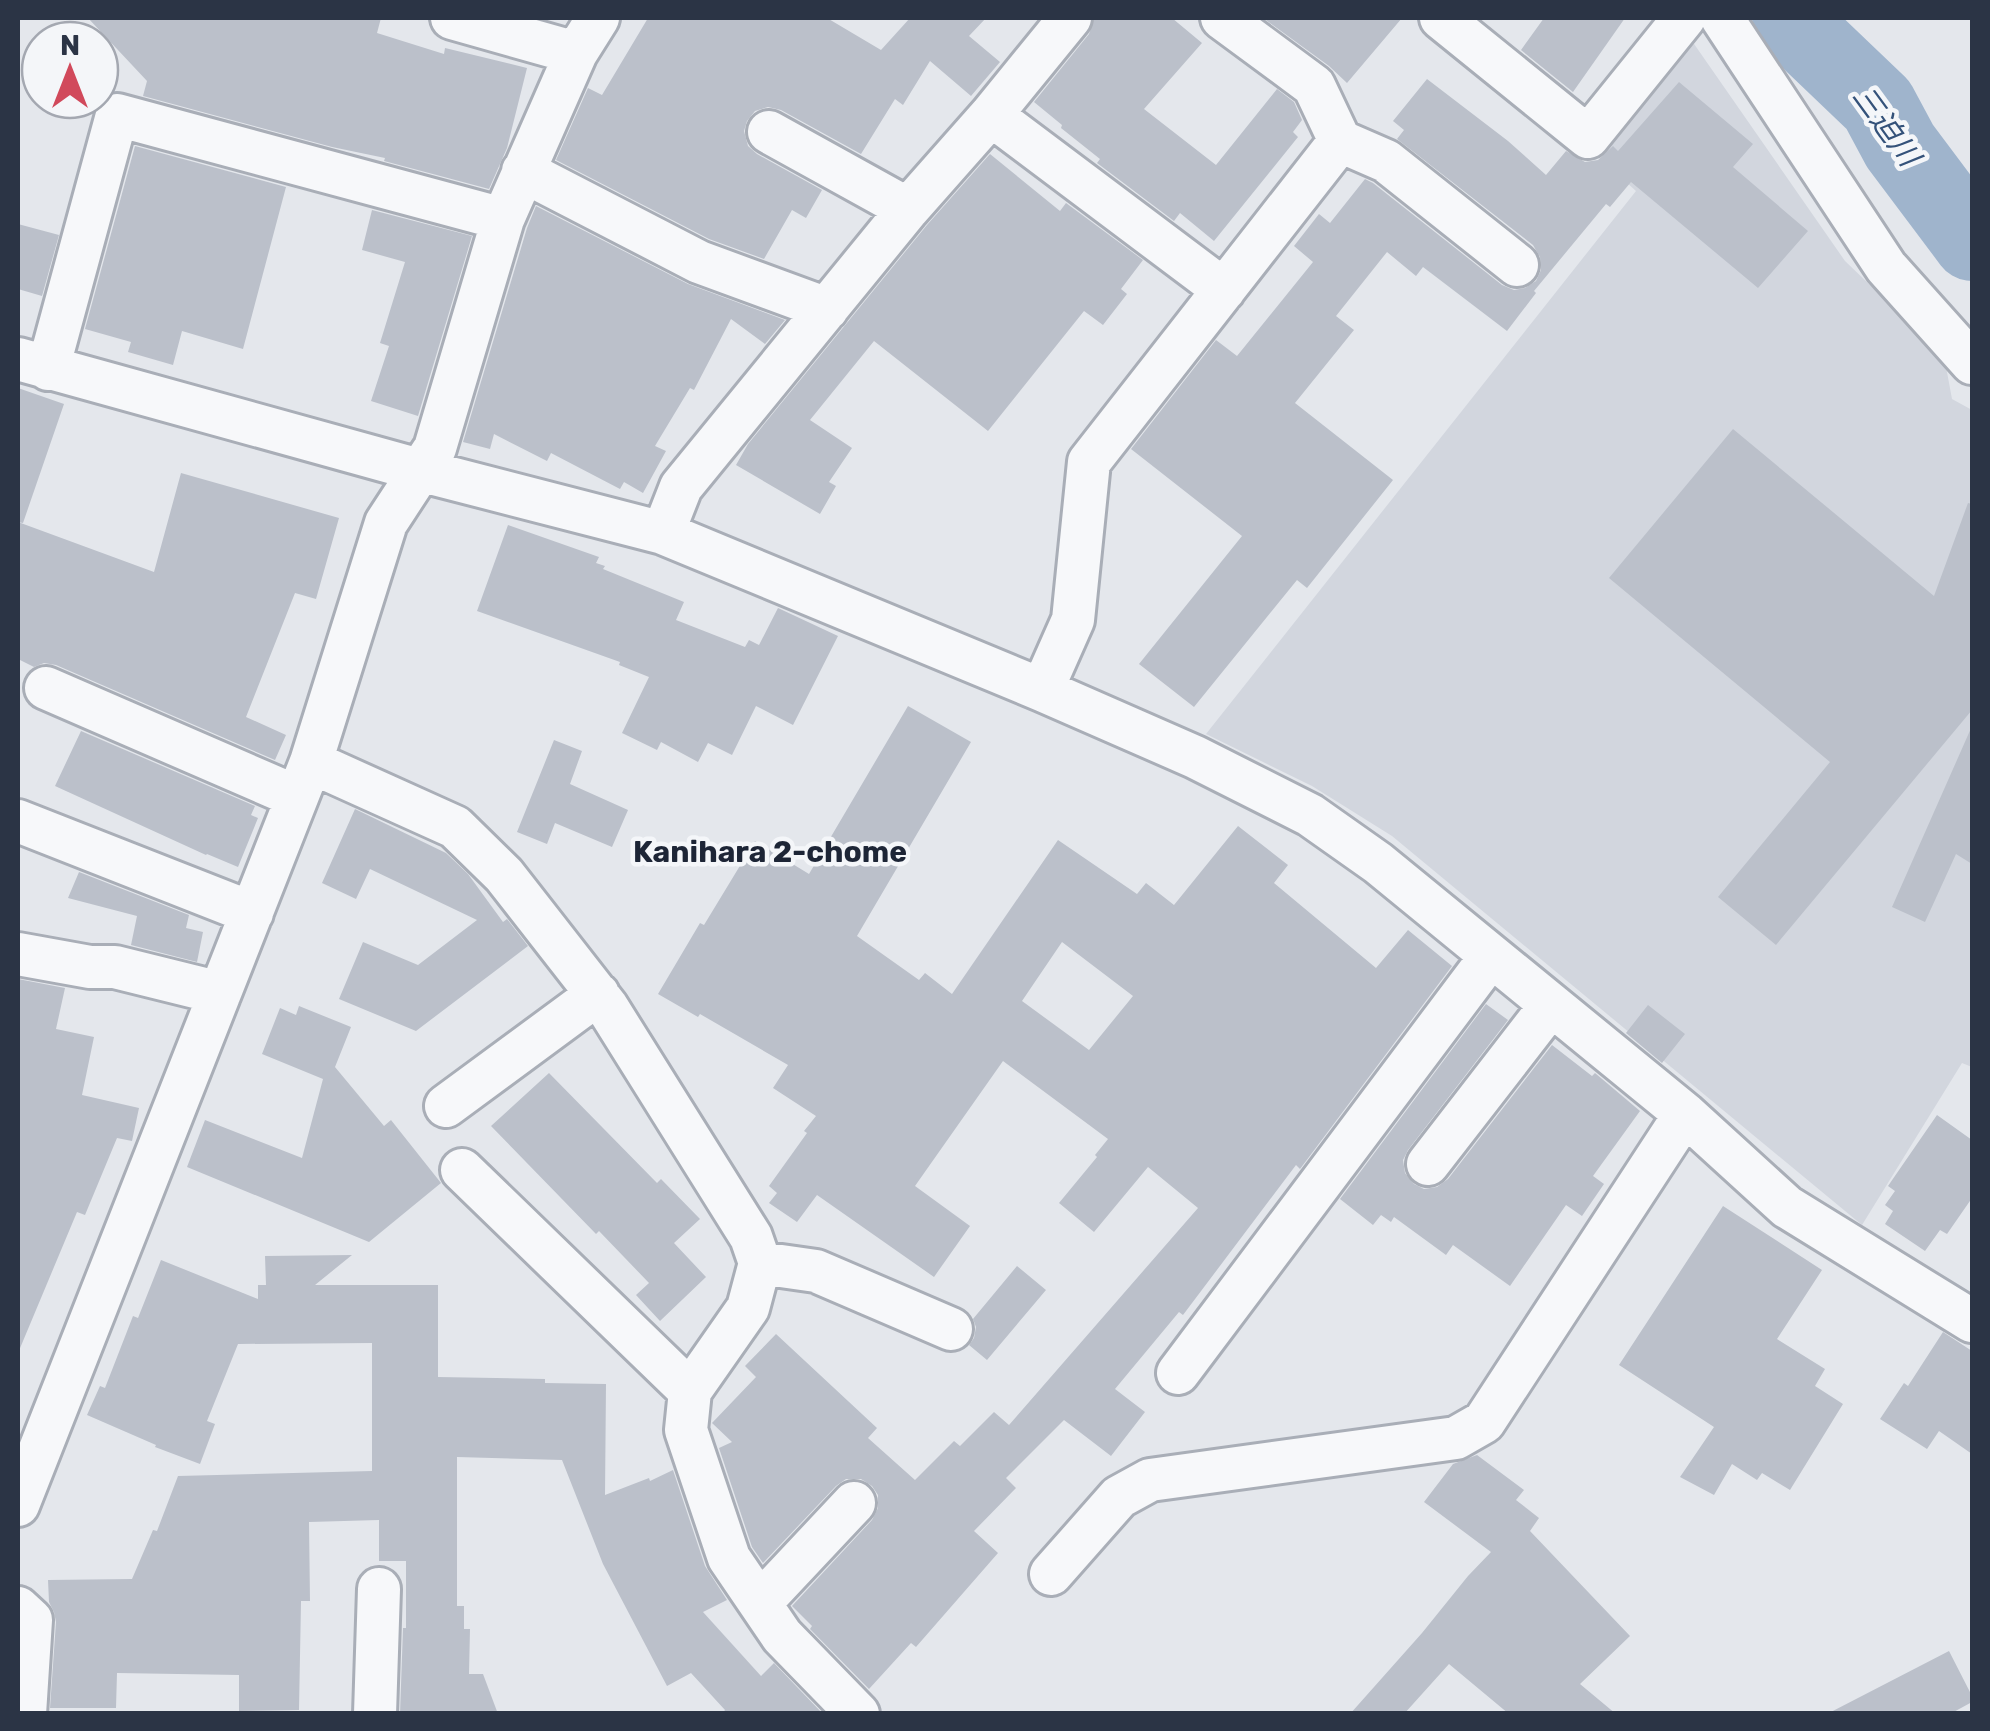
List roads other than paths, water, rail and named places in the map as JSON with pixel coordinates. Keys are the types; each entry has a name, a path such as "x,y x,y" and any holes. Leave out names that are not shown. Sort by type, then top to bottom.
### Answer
{"street":[{"path":"18,1505 304,779 386,523 434,448 503,219 587,35 452,18"},
{"path":"662,533 681,486 1070,18"},
{"path":"1222,18 1314,86 1340,141 1386,162 1516,265"},
{"path":"1441,18 1588,137 1684,18"},
{"path":"1722,18 1886,267 1972,362"},
{"path":"503,219 118,115 33,364 662,533 1195,757 1310,815 1378,863 1685,1114 1787,1207 1972,1321"},
{"path":"991,116 1224,290"},
{"path":"769,132 908,210"},
{"path":"1042,690 1073,620 1089,462 1340,141"},
{"path":"523,170 699,262 827,309"},
{"path":"46,688 454,827 504,875 598,994 750,1236 760,1263 748,1308 690,1392 686,1430 729,1558 782,1636 858,1714"},
{"path":"18,822 252,913"},
{"path":"18,954 114,966 220,993"},
{"path":"1178,1373 1491,956"},
{"path":"446,1106 598,994"},
{"path":"1428,1164 1551,1005"},
{"path":"1050,1574 1119,1497 1150,1480 1456,1438 1484,1422 1685,1114"},
{"path":"462,1170 690,1392"},
{"path":"760,1263 816,1270 951,1329"},
{"path":"760,1603 854,1503"},
{"path":"375,1714 379,1588"},
{"path":"18,1608 31,1620 24,1714"}],"waterway":[{"name":"三迫川","path":"1791,18 1878,105 1900,146 1972,242"}],"district":[{"name":"Kanihara 2-chome","path":"770,852"}]}
